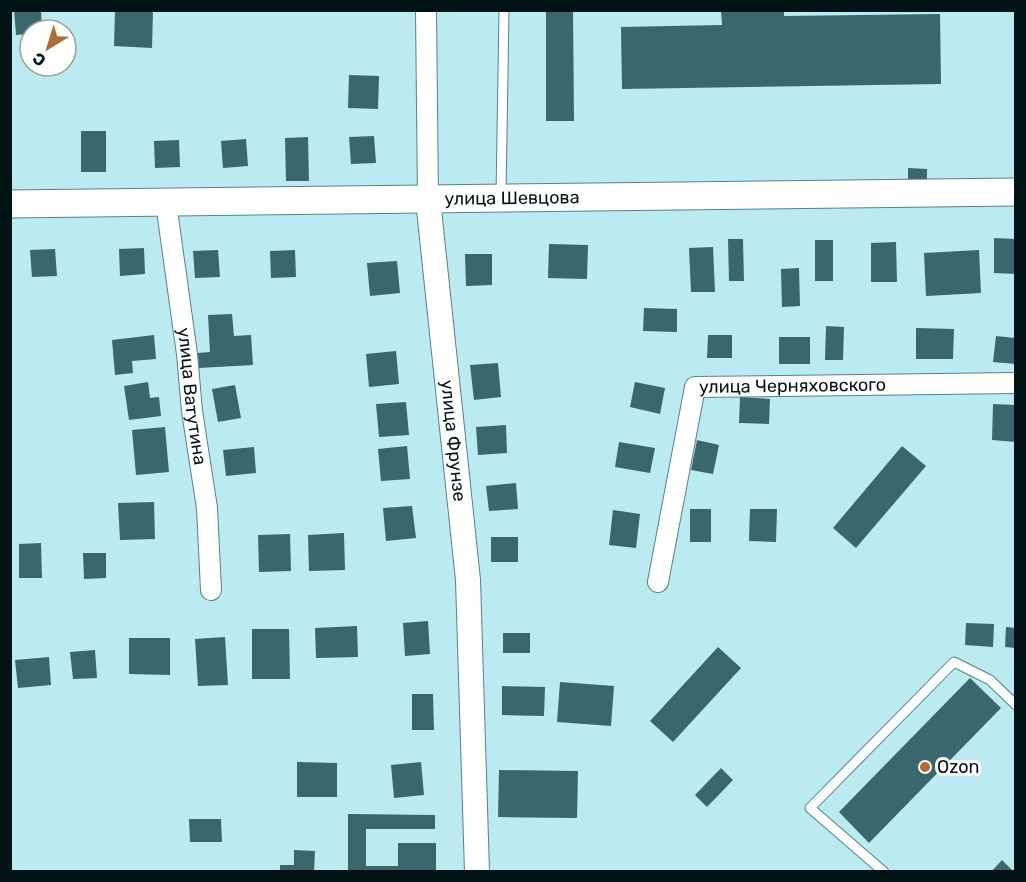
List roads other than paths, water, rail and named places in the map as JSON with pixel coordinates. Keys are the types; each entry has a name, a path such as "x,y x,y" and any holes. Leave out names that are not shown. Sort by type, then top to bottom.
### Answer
{"main road":[{"name":"улица Шевцова","path":"10,204 1016,192"}],"street":[{"name":"улица Фрунзе","path":"426,10 428,200 468,580 477,872"},
{"name":"улица Ватутина","path":"166,203 187,354 192,411 207,508 211,590"},
{"name":"улица Черняховского","path":"658,582 695,387 1016,383"}],"lane":[{"path":"501,199 504,10"},
{"path":"884,872 810,808 954,662 990,680 1016,705"}],"place":[{"name":"Ozon","path":"925,767"}]}
